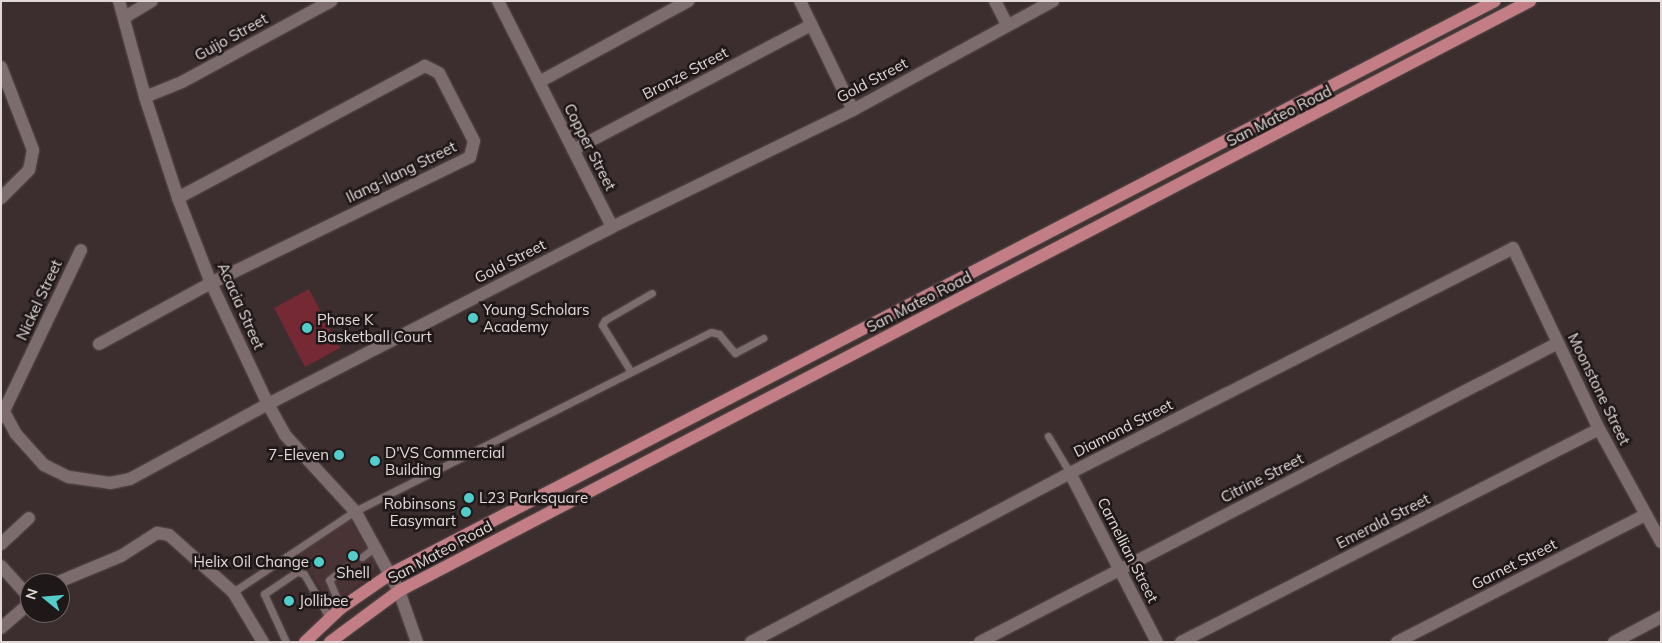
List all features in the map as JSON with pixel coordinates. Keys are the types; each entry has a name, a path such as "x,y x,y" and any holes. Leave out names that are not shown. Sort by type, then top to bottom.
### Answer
{"main road":[{"name":"San Mateo Road","path":"305,642 342,608 392,573 1495,1"},
{"name":"San Mateo Road","path":"330,642 399,591 1446,47 1530,1"}],"street":[{"name":"Acacia Street","path":"118,1 145,98 178,198 211,283 268,404 284,433 355,511 377,546 392,573 418,642"},
{"path":"124,17 152,1"},
{"name":"Guijo Street","path":"145,98 182,82 331,1"},
{"path":"539,82 688,1"},
{"path":"800,1 853,110"},
{"path":"995,1 1007,25"},
{"name":"Gold Street","path":"2,412 24,445 44,465 69,477 110,483 130,479 268,404 612,227 853,110 1053,1"},
{"name":"Copper Street","path":"503,3 539,82 612,227"},
{"name":"Bronze Street","path":"573,150 811,24"},
{"name":"Ilang-Ilang Street","path":"178,198 425,66 440,73 474,141 470,157 211,283"},
{"path":"1,67 30,137 32,161 19,182 1,198"},
{"name":"Moonstone Street","path":"1513,248 1599,430 1661,542"},
{"name":"Diamond Street","path":"751,642 1070,473 1513,248"},
{"name":"Nickel Street","path":"2,412 80,250"},
{"path":"99,344 211,283"},
{"name":"Citrine Street","path":"980,642 1558,343"},
{"name":"Emerald Street","path":"1181,642 1599,430"},
{"name":"Carnellian Street","path":"1070,473 1157,642"},
{"name":"Garnet Street","path":"1396,642 1645,515"},
{"path":"1,544 29,518"},
{"path":"70,577 121,556 157,533 169,535 233,592 263,642"},
{"path":"1,566 20,587"},
{"path":"1,628 20,612"},
{"path":"1614,642 1661,617"}],"lane":[{"path":"631,372 602,325 605,320 652,293"},
{"path":"233,592 355,511 711,332 719,334 736,353 763,338"},
{"path":"1048,436 1070,473"},
{"path":"362,557 377,546"},
{"path":"342,608 329,580 346,566"},
{"path":"286,642 264,594 297,572 304,574 330,619"}],"shaded area":[{"name":"Phase K Basketball Court","path":"309,289 340,348 305,367 274,308"},
{"path":"350,518 376,564 370,577 331,605 298,553"}],"place":[{"name":"Young Scholars Academy","path":"473,318"},
{"name":"Phase K Basketball Court","path":"307,328"},
{"name":"7-Eleven","path":"339,455"},
{"name":"D'VS Commercial Building","path":"375,461"},
{"name":"L23 Parksquare","path":"469,498"},
{"name":"Robinsons Easymart","path":"466,512"},
{"name":"Shell","path":"353,556"},
{"name":"Helix Oil Change","path":"319,562"},
{"name":"Jollibee","path":"289,601"}]}
